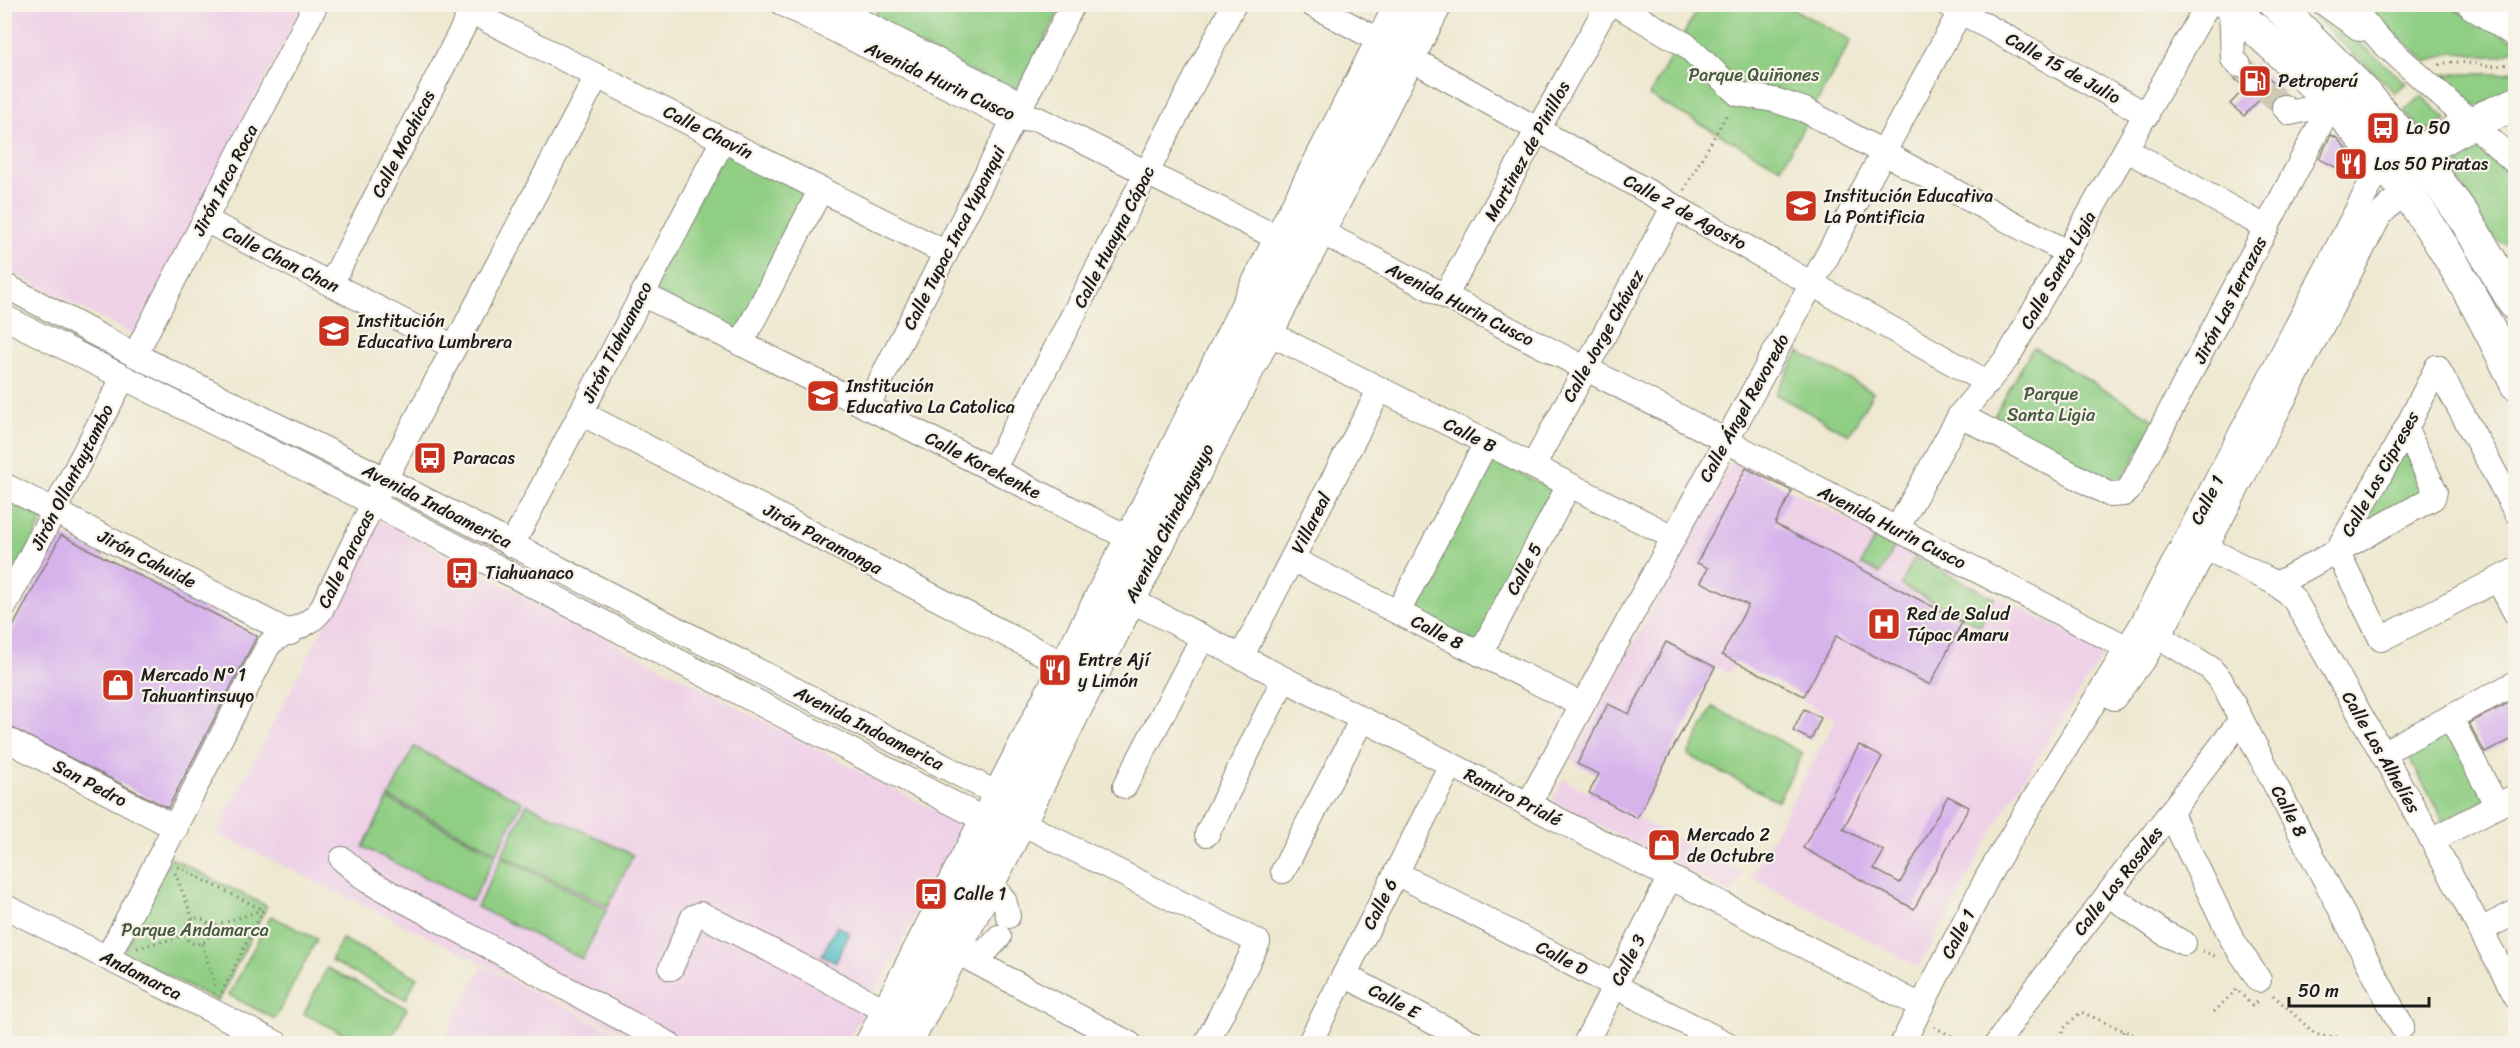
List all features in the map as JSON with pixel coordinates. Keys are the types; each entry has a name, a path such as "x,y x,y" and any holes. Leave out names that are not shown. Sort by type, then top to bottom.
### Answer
{"highway":[{"path":"2516,104 2469,124 2417,153 2465,218 2478,244 2516,305"},
{"path":"2478,244 2516,256"}],"main road":[{"name":"Avenida Chinchaysuyo","path":"871,1044 1065,665 1118,593 1131,539 1280,239 1401,4"},
{"name":"Avenida Chinchaysuyo","path":"906,1044 962,955 988,882 1020,822 1118,593 1267,332 1436,4"},
{"path":"2276,4 2326,53 2417,153"},
{"path":"2474,4 2516,31"},
{"path":"2222,6 2276,48 2331,104 2411,198 2464,283 2516,384"}],"street":[{"name":"Jirón Inca Roca","path":"129,351 205,220 315,4"},
{"name":"Avenida Hurin Cusco","path":"783,4 1018,112 1036,118 1280,239"},
{"name":"Avenida Hurin Cusco","path":"827,4 868,14 1018,112"},
{"name":"Calle Tupac Inca Yupanqui","path":"867,407 1073,4"},
{"name":"Calle Huayna Cápac","path":"993,470 1234,4"},
{"name":"Calle 2 de Agosto","path":"1311,4 1988,382"},
{"name":"Martinez de Pinillos","path":"1445,296 1540,130 1608,4"},
{"path":"1615,4 1686,45 1738,94 1774,100 1804,110 2068,253"},
{"path":"2325,4 2348,22 2382,42"},
{"path":"2349,4 2382,42 2469,124 2516,163"},
{"path":"2222,6 2233,59 2239,65"},
{"name":"Calle Santa Ligia","path":"1897,529 1960,415 2008,357 2147,115 2222,6"},
{"name":"Calle Chavín","path":"473,8 597,76 946,253"},
{"name":"Calle Mochicas","path":"331,284 473,8"},
{"name":"Calle 15 de Julio","path":"1954,8 2147,115"},
{"name":"Calle Ángel Revoredo","path":"1528,805 1884,152 1954,8"},
{"name":"Calle Paracas","path":"117,954 176,828 268,646 276,638 308,624 321,610 385,479 597,76"},
{"path":"2284,107 2290,113 2331,104"},
{"name":"Jirón Las Terrazas","path":"1960,415 2111,495 2124,494 2134,484 2331,104"},
{"name":"Jirón Tiahuanaco","path":"512,544 723,140"},
{"path":"2127,150 2267,228"},
{"name":"Calle 1","path":"2150,631 2371,183 2387,169 2417,153"},
{"path":"741,344 821,189"},
{"name":"Calle 1","path":"1902,1044 2017,826 2206,548 2380,215 2395,200 2411,198"},
{"name":"Calle Jorge Chávez","path":"1533,466 1674,206"},
{"name":"Calle Chan Chan","path":"205,220 454,347"},
{"name":"Avenida Hurin Cusco","path":"1319,231 2137,652"},
{"path":"1280,239 1319,231"},
{"name":"Avenida Indoamerica","path":"4,285 129,351 512,544 1020,822 1258,942 1206,1044"},
{"name":"Calle Korekenke","path":"642,294 1131,539"},
{"path":"4,298 71,333 129,351"},
{"name":"Avenida Indoamerica","path":"4,317 373,503 992,807"},
{"name":"Calle B","path":"1267,332 1673,537"},
{"name":"Calle Los Cipreses","path":"2277,585 2337,551 2406,429 2437,367 2516,512"},
{"name":"Jirón Ollantaytambo","path":"4,607 123,378"},
{"name":"Villareal","path":"1241,657 1380,389"},
{"name":"Jirón Paramonga","path":"581,413 1065,665"},
{"path":"2406,429 2435,491 2433,498 2337,551 2381,639 2507,575 2516,614"},
{"path":"1398,612 1486,443"},
{"name":"Calle 5","path":"1480,654 1569,484"},
{"name":"Jirón Cahuide","path":"4,485 290,633"},
{"name":"Calle Los Alhelíes","path":"2206,548 2277,585 2294,599 2432,840 2516,996"},
{"name":"Calle 8","path":"1292,559 1582,705"},
{"name":"Ramiro Prialé","path":"1118,593 1670,877 1918,1012"},
{"name":"Calle 8","path":"2150,631 2210,668 2220,679 2402,1027"},
{"path":"1125,786 1203,637"},
{"path":"1208,834 1284,679"},
{"path":"2382,753 2516,683"},
{"path":"2432,840 2506,801 2450,717"},
{"path":"1283,871 1362,719"},
{"name":"Calle Los Rosales","path":"1997,1044 2024,1004 2241,720"},
{"name":"San Pedro","path":"4,738 176,828"},
{"name":"Calle 6","path":"1309,1044 1451,765"},
{"path":"2171,814 2232,941 2259,980"},
{"path":"342,859 368,881 669,1044"},
{"name":"Calle D","path":"1396,873 1727,1044"},
{"name":"Calle 3","path":"1585,1044 1670,877"},
{"path":"962,955 988,950 1003,926 1004,900 988,882"},
{"path":"2108,894 2164,933 2184,943"},
{"name":"Andamarca","path":"4,906 117,954 278,1044"},
{"path":"2481,930 2516,912"},
{"path":"671,969 693,917 701,914 887,1011"},
{"path":"962,955 1130,1044"},
{"name":"Calle E","path":"1344,975 1475,1044"}],"path":[{"path":"2433,68 2450,62 2504,66 2516,60"},
{"path":"1674,206 1738,94"},
{"path":"193,919 171,863 263,910"},
{"path":"210,927 263,910"},
{"path":"202,944 219,998 263,910"},
{"path":"193,919 204,920 210,927 210,936 202,944 192,944 184,936 185,926 193,919"},
{"path":"117,954 184,936"},
{"path":"2259,980 2314,1033 2321,1036 2340,1037"},
{"path":"1918,1012 1968,1044"},
{"path":"2057,1044 2064,1028 2081,1012 2155,1044"},
{"path":"2119,1044 2123,1031"}],"shaded area":[{"path":"4,5 303,5 134,335 5,269"},
{"path":"1732,460 2105,652 2005,809 1919,967 1751,877 1836,719 1802,701 1804,696 1736,662 1729,674 1715,667 1637,818 1743,872 1732,894 1552,801 1563,779 1589,793 1598,774 1571,761"},
{"path":"379,520 963,825 846,1044 646,1043 216,833"},
{"path":"483,966 637,1043 441,1044"}],"green space":[{"path":"880,5 1063,5 1015,94 872,21"},
{"name":"Parque Quiñones","path":"1700,5 1786,5 1851,40 1781,168 1649,96"},
{"path":"2302,5 2319,7 2406,83 2395,93"},
{"path":"2364,5 2447,5 2515,42 2515,48 2503,55 2454,53 2427,62"},
{"path":"2515,70 2515,89 2476,107 2444,74 2505,74"},
{"path":"2422,96 2447,120 2428,131 2414,122 2404,110"},
{"path":"2475,144 2515,180 2515,246 2498,240 2493,235 2464,191 2459,176 2461,162"},
{"path":"724,149 813,196 740,335 651,289"},
{"name":"Parque Santa Ligia","path":"2033,347 2157,421 2119,484 2112,484 1993,418"},
{"path":"1799,352 1873,392 1849,435 1775,394"},
{"path":"2400,444 2432,491 2350,537"},
{"path":"1487,456 1557,492 1478,644 1408,608"},
{"path":"5,490 47,512 5,594"},
{"path":"1875,537 1895,546 1880,574 1861,564"},
{"path":"1915,557 1994,598 1980,626 1901,585"},
{"path":"1713,707 1803,753 1778,801 1688,755"},
{"path":"2449,727 2487,799 2444,822 2406,751"},
{"path":"414,747 522,802 497,852 389,797"},
{"path":"388,799 496,854 472,901 363,847"},
{"path":"527,804 633,855 608,906 502,855"},
{"path":"502,857 607,909 582,959 477,907"},
{"name":"Parque Andamarca","path":"171,858 267,906 218,1001 123,953"},
{"path":"271,916 317,939 275,1019 229,995"},
{"path":"342,939 417,977 406,999 331,961"},
{"path":"327,968 407,1008 389,1043 361,1043 304,1014"}],"water":[{"path":"837,926 850,933 836,962 822,955"}],"building":[{"name":"Petroperú","path":"2253,63 2285,93 2274,97 2270,108 2260,99 2244,116 2230,104 2245,88 2235,79 2242,79 2249,75"},
{"path":"2331,135 2337,138 2361,165 2355,177 2319,159"},
{"path":"1746,468 1792,491 1775,524 1962,622 1930,685 1836,636 1804,696 1722,655 1748,605 1701,582 1708,568 1697,563"},
{"name":"Mercado N° 1 Tahuantinsuyo","path":"61,535 257,636 168,808 4,724 4,644"},
{"path":"1666,642 1715,667 1637,818 1589,793 1599,774 1577,764 1608,704 1629,714"},
{"path":"2516,699 2516,737 2485,753 2469,723"},
{"path":"1804,709 1821,718 1811,740 1793,731"},
{"path":"1859,745 1882,757 1843,829 1884,851 1874,869 1900,883 1948,796 1969,807 1914,909 1803,848"}],"tunnel":[{"path":"2239,65 2284,107"}],"place":[{"name":"Petroperú","path":"2255,81"},
{"name":"La 50","path":"2383,128"},
{"name":"Los 50 Piratas","path":"2351,164"},
{"name":"Institución Educativa La Pontificia","path":"1801,206"},
{"name":"Institución Educativa Lumbrera","path":"334,331"},
{"name":"Institución Educativa La Catolica","path":"823,396"},
{"name":"Paracas","path":"430,458"},
{"name":"Tiahuanaco","path":"462,573"},
{"name":"Red de Salud Túpac Amaru","path":"1884,624"},
{"name":"Entre Ají y Limón","path":"1055,670"},
{"name":"Mercado N° 1 Tahuantinsuyo","path":"118,685"},
{"name":"Mercado 2 de Octubre","path":"1664,845"},
{"name":"Calle 1","path":"931,894"}]}
